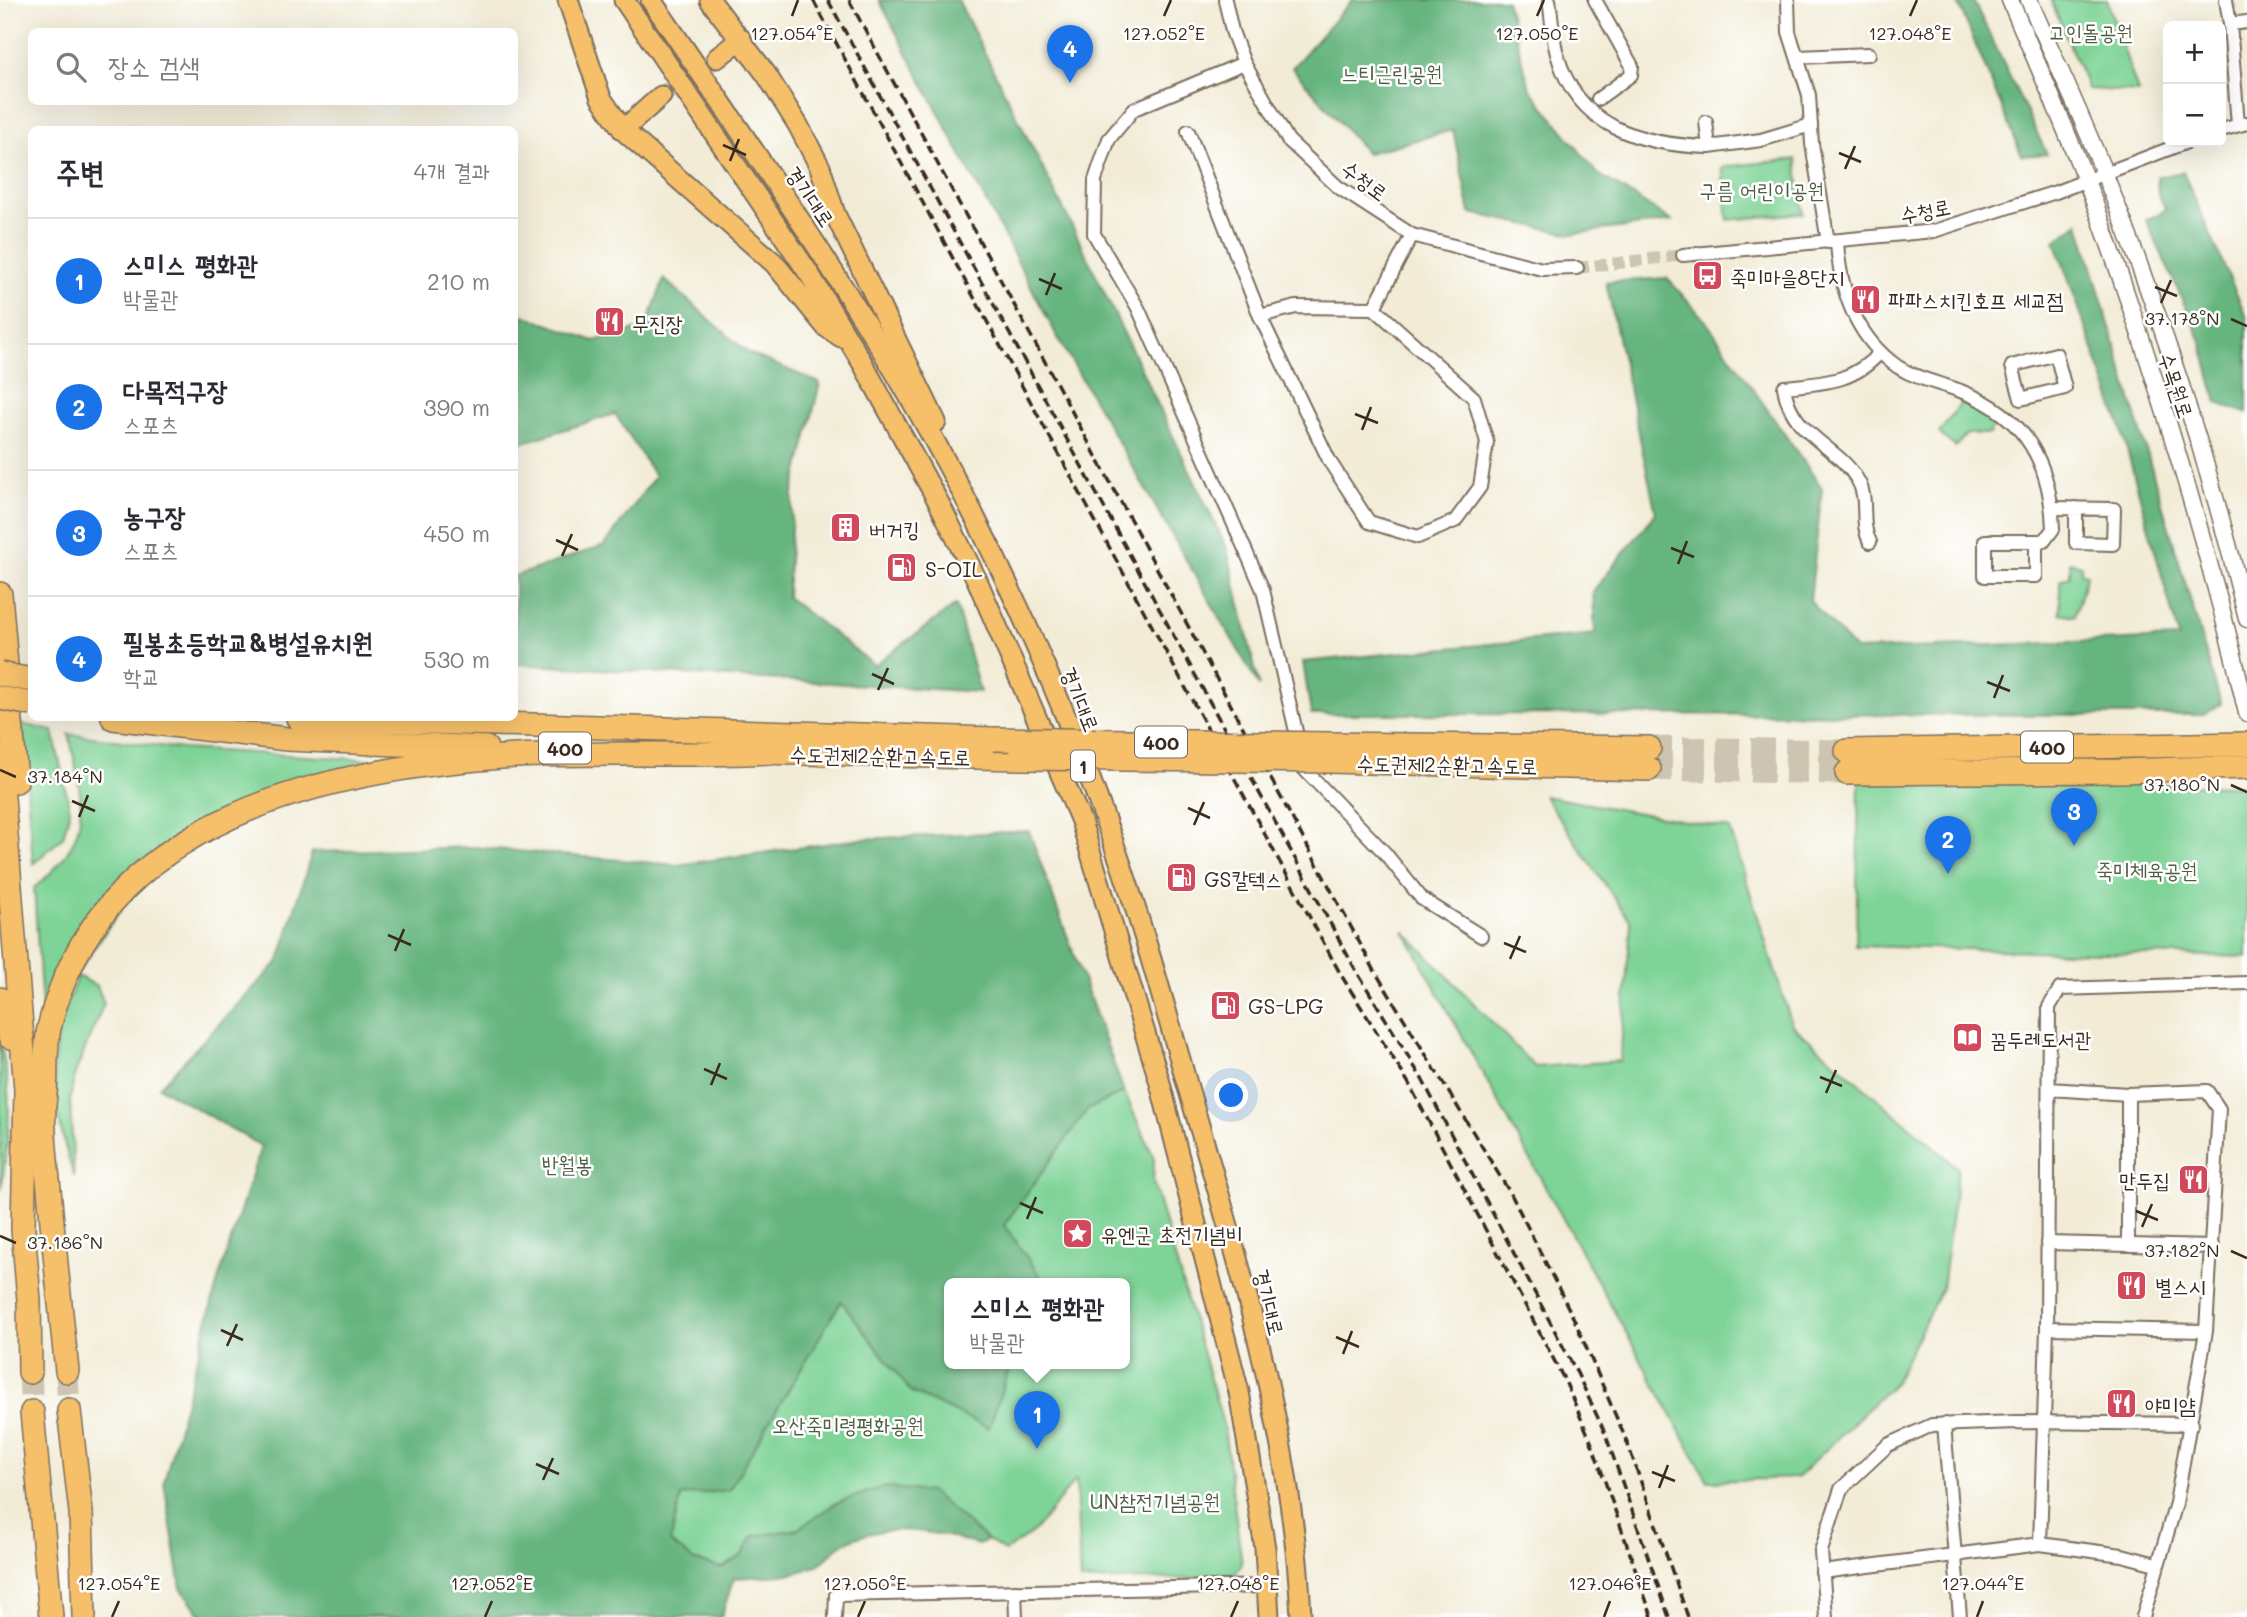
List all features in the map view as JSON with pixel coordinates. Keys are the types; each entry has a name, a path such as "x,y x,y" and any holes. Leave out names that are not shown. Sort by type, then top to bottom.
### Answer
{"highway":[{"path":"0,594 38,1094 33,1105"},
{"path":"0,674 28,679"},
{"path":"0,698 28,703"},
{"name":"수도권제2순환고속도로","path":"138,721 286,739 481,748 1019,758 1328,752"},
{"name":"수도권제2순환고속도로","path":"397,721 1328,752 1649,759"},
{"name":"400","path":"2247,744 1847,762 2120,771 2247,766"},
{"path":"30,1373 29,1300 23,1229 33,1105 49,1025 64,980 88,933 114,898 149,868 184,841 225,818 328,782 423,766 517,756 690,756 765,752"},
{"path":"0,759 26,1090 33,1105"},
{"path":"0,999 33,1105 67,1371"},
{"path":"69,1410 83,1536 84,1617"},
{"path":"32,1412 51,1617"}],"main road":[{"path":"568,0 601,98 623,130 775,263 827,327 851,344"},
{"name":"1","path":"624,0 810,275 851,344 939,503 977,580 1081,821 1160,1083 1236,1379 1265,1548 1269,1617"},
{"name":"경기대로","path":"651,0 841,282 964,496 1041,657 1112,836 1221,1199 1271,1400 1298,1542 1301,1617"},
{"path":"710,0 741,39 799,125 820,167 835,214 935,419 939,451"},
{"path":"717,58 741,39"},
{"path":"623,130 661,96"}],"street":[{"name":"수청로","path":"1225,0 1232,31 1244,63 1288,140 1338,187 1412,235 1542,269 1577,268"},
{"path":"1549,0 1557,54 1574,94 1605,124 1665,145 1709,147 1761,140 1811,125"},
{"path":"1595,0 1632,66 1631,75 1598,99"},
{"path":"1788,0 1789,32 1809,95 1811,125 1833,242 1849,303 1864,333 1880,352 1919,378 1976,397 2005,415 2037,453 2050,488 2050,535 2044,541 2036,541 1985,541 1985,576 2036,576 2036,541"},
{"name":"수목원로","path":"2010,0 2085,181 2134,317 2212,566 2247,713"},
{"name":"수목원로","path":"2029,0 2105,173 2184,401 2247,619"},
{"path":"2226,0 2243,124 2226,129"},
{"path":"2230,24 2247,22"},
{"path":"1799,57 1869,54"},
{"path":"1244,63 1134,108 1109,139 1094,180 1094,234 1138,308 1263,590 1305,770 1385,852 1422,899 1481,936"},
{"path":"1706,122 1709,147"},
{"path":"1188,131 1260,316 1330,462 1369,522 1418,537 1455,521 1480,487 1487,442 1474,398 1374,308 1296,307 1260,316"},
{"name":"수청로","path":"1683,255 1934,231 2085,181 2174,147"},
{"path":"1374,308 1412,235"},
{"path":"1870,542 1863,530 1864,497 1856,477 1799,422 1784,387 1846,378 1866,367 1880,352"},
{"path":"2005,415 2021,399 2065,388 2056,354 2012,366 2021,399"},
{"path":"2052,508 2076,508"},
{"path":"2040,1544 2045,1422 2049,1007 2060,989 2247,983"},
{"path":"2049,1089 2128,1094 2207,1091 2219,1108 2206,1331 2192,1424 2176,1503 2156,1564 2143,1617"},
{"path":"2128,1094 2128,1244"},
{"path":"2047,1243 2213,1247"},
{"path":"2046,1328 2206,1331"},
{"path":"1826,1617 1821,1551 1841,1489 1888,1445 1932,1425 1944,1424 2192,1424"},
{"path":"1944,1424 1960,1617"},
{"path":"1822,1572 1953,1553 2040,1544 2122,1555 2156,1564"},
{"path":"835,1617 836,1595 1268,1586"},
{"path":"1015,1591 1016,1617"}],"green space":[{"path":"879,0 958,0 1081,244 1227,549 1259,686 1057,336"},
{"name":"느티근린공원","path":"1352,0 1506,0 1530,89 1597,173 1672,221 1571,234 1470,213 1453,130 1367,153 1292,68"},
{"path":"1957,0 1973,0 2047,154 2022,156"},
{"name":"고인돌공원","path":"2051,0 2107,0 2138,92 2088,89"},
{"name":"구름 어린이공원","path":"1796,159 1803,213 1728,220 1722,167"},
{"path":"2183,172 2247,318 2247,413 2217,403 2201,341 2146,220 2166,210 2158,195 2157,177"},
{"path":"2079,223 2221,704 2203,715 1311,714 1303,662 1595,634 1593,591 1656,513 1606,282 1667,278 1705,320 1822,488 1810,601 1855,650 2179,638 2121,428 2055,241"},
{"path":"664,279 748,353 820,383 793,493 787,597 874,665 956,605 980,692 518,664 518,575 605,545 655,476 615,414 518,444 518,313 594,341 646,327"},
{"path":"1961,403 1994,421 1990,434 1967,434 1955,447 1939,433"},
{"path":"2070,562 2081,565 2081,573 2087,574 2075,616 2060,613 2060,580 2070,576"},
{"path":"22,724 53,731 70,810 63,837 33,864"},
{"path":"69,734 182,749 392,761 165,845 43,1023 34,888 54,870 68,852 80,818 78,780"},
{"name":"죽미체육공원","path":"1859,780 2243,786 2247,804 2247,957 1856,946"},
{"path":"1544,796 1730,829 1792,1025 1958,1168 1942,1288 1895,1382 1797,1478 1708,1481 1404,931 1535,1067 1620,1061 1631,922"},
{"name":"반월봉","path":"1029,831 1124,1092 1087,1110 1004,1225 1041,1278 944,1278 944,1369 1009,1369 989,1428 911,1392 841,1301 729,1490 681,1496 670,1542 693,1560 722,1568 742,1555 753,1536 798,1529 836,1503 883,1487 931,1492 987,1540 979,1545 929,1533 893,1530 876,1532 840,1546 810,1569 777,1576 734,1578 721,1617 202,1617 181,1588 164,1482 219,1277 261,1146 159,1087 279,961 312,852 473,847 677,865 860,839"},
{"path":"77,976 97,986 104,1003 75,1073 70,1100 74,1177 59,1121 54,1064 59,1027"},
{"path":"0,1039 7,1079 9,1115 1,1191"},
{"name":"오산죽미령평화공원","path":"1124,1092 1154,1158 1153,1182 1224,1427 1242,1564 1233,1577 1080,1581 1076,1479 1035,1531 1005,1551 987,1540 931,1492 836,1503 798,1529 753,1537 742,1555 722,1568 693,1560 670,1543 681,1495 729,1489 841,1301 911,1392 989,1428 1009,1369 1130,1369 1130,1278 1041,1278 1004,1225 1087,1110"}],"tunnel":[{"path":"661,96 717,58"},
{"path":"1577,268 1683,255"},
{"path":"1649,748 1847,751"},
{"path":"1649,769 1847,773"},
{"path":"67,1371 69,1410"},
{"path":"30,1372 32,1412"}],"railway":[{"path":"813,0 1341,975 1408,1082 1565,1381 1592,1444 1652,1617"},
{"path":"828,0 1354,967 1422,1079 1577,1373 1605,1433 1669,1617"},
{"path":"849,0 1376,973 1512,1196 1574,1319 1627,1442 1688,1617"}],"place":[{"name":"필봉초등학교&병설유치원","path":"1070,83"},
{"name":"죽미마을8단지","path":"1707,276"},
{"name":"파파스치킨호프 세교점","path":"1865,299"},
{"name":"무진장","path":"609,322"},
{"name":"버거킹","path":"846,528"},
{"name":"S-OIL","path":"902,568"},
{"name":"농구장","path":"2074,846"},
{"name":"다목적구장","path":"1948,874"},
{"name":"GS칼텍스","path":"1181,878"},
{"name":"GS-LPG","path":"1225,1005"},
{"name":"꿈두레도서관","path":"1967,1038"},
{"name":"만두집","path":"2193,1179"},
{"name":"유엔군 초전기념비","path":"1078,1233"},
{"name":"별스시","path":"2132,1285"},
{"name":"야미얌","path":"2122,1404"},
{"name":"스미스 평화관","path":"1037,1449"}],"park label":[{"name":"UN참전기념공원","path":"1155,1500"}]}
